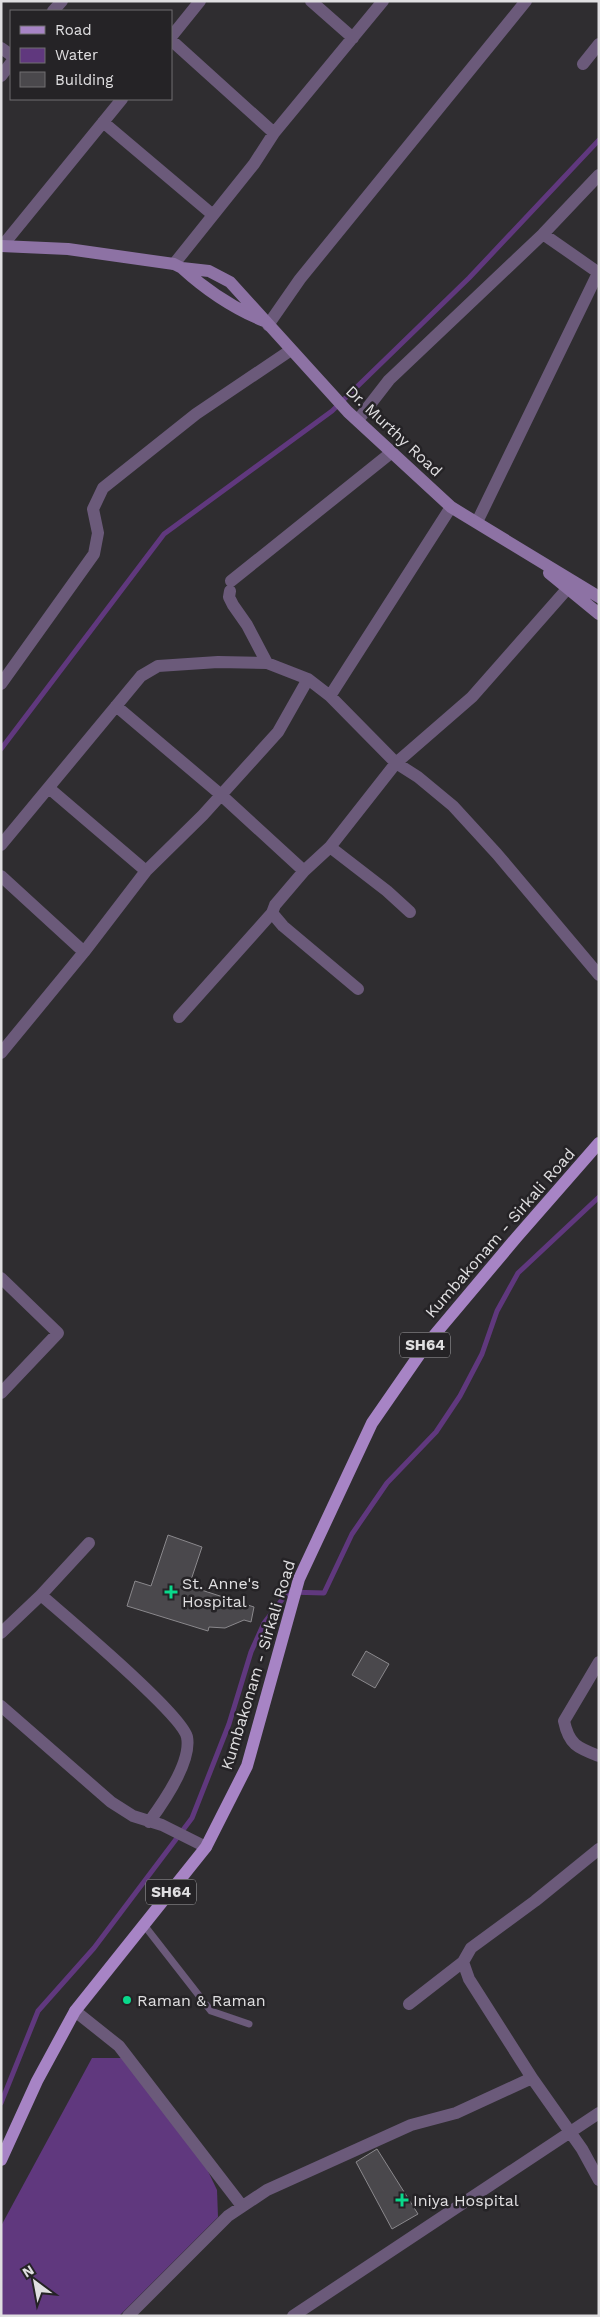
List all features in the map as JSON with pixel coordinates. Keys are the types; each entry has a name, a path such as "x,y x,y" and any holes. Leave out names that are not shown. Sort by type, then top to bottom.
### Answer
{"main road":[{"name":"Dr. Murthy Road","path":"2,246 68,249 178,266 223,298 266,323 353,416 451,506 599,597"},
{"name":"Dr. Murthy Road","path":"517,546 599,614"},
{"name":"Kumbakonam - Sirkali Road","path":"1,2160 37,2082 75,2011 206,1847 247,1766 299,1578 372,1423 426,1345 599,1143"}],"street":[{"path":"172,37 200,1"},
{"path":"311,1 352,38"},
{"path":"178,266 213,215 254,164 274,133 383,1"},
{"path":"266,323 526,1"},
{"path":"172,39 274,133"},
{"path":"582,64 599,44"},
{"path":"1,76 10,65"},
{"path":"2,246 121,100"},
{"path":"103,122 213,215"},
{"path":"353,416 543,234 599,175"},
{"path":"477,522 598,273 543,234"},
{"path":"2,679 94,554 98,533 93,509 103,488 196,414 291,350"},
{"path":"267,663 247,625 233,606 229,596 230,586 392,452"},
{"path":"330,696 451,506"},
{"path":"179,1017 272,913 275,905 304,871 330,847 396,763 472,697 568,588"},
{"path":"1,845 50,789 142,676 158,666 218,662 267,663 308,679 330,696 396,763 418,777 453,806 497,854 599,975"},
{"path":"1,1053 84,952 146,871 202,815 278,732 308,679"},
{"path":"116,706 220,794 304,871"},
{"path":"50,789 146,871"},
{"path":"330,847 387,891 410,912"},
{"path":"1,876 84,952"},
{"path":"272,913 283,926 358,989"},
{"path":"1,1278 58,1333 1,1393"},
{"path":"1,1633 41,1595 89,1543"},
{"path":"41,1595 180,1722 187,1736 188,1750 167,1797 149,1822"},
{"path":"599,1662 564,1721 567,1736 578,1748 599,1756"},
{"path":"1,1706 110,1802 149,1822 162,1825 206,1847"},
{"path":"409,2004 463,1962 471,1948 535,1901 599,1849"},
{"path":"463,1962 469,1980 532,2078 582,2149 599,2180"},
{"path":"75,2011 119,2046 242,2206"},
{"path":"128,2316 228,2216 267,2190 411,2126 456,2113 532,2078"},
{"path":"293,2316 599,2113"}],"lane":[{"path":"144,1925 211,2011 249,2024"}],"water":[{"path":"92,2058 122,2058 197,2148 217,2190 218,2217 119,2316 1,2316 1,2226"}],"building":[{"path":"168,1535 202,1547 189,1586 254,1607 251,1622 244,1620 225,1628 209,1627 208,1631 127,1606 135,1581 151,1586"},
{"path":"366,1651 389,1664 375,1688 352,1675"},
{"path":"377,2149 418,2214 392,2229 356,2162"}],"waterway":[{"path":"1,749 164,534 332,411 469,278 599,140"},
{"path":"1,2103 38,2011 94,1948 192,1818 229,1724 251,1652 264,1623 288,1592 324,1593 352,1534 387,1483 436,1432 460,1396 482,1354 497,1311 518,1273 599,1197"}],"place":[{"name":"St. Anne's Hospital","path":"171,1592"},
{"name":"Raman & Raman","path":"127,2000"},
{"name":"Iniya Hospital","path":"402,2200"}]}
